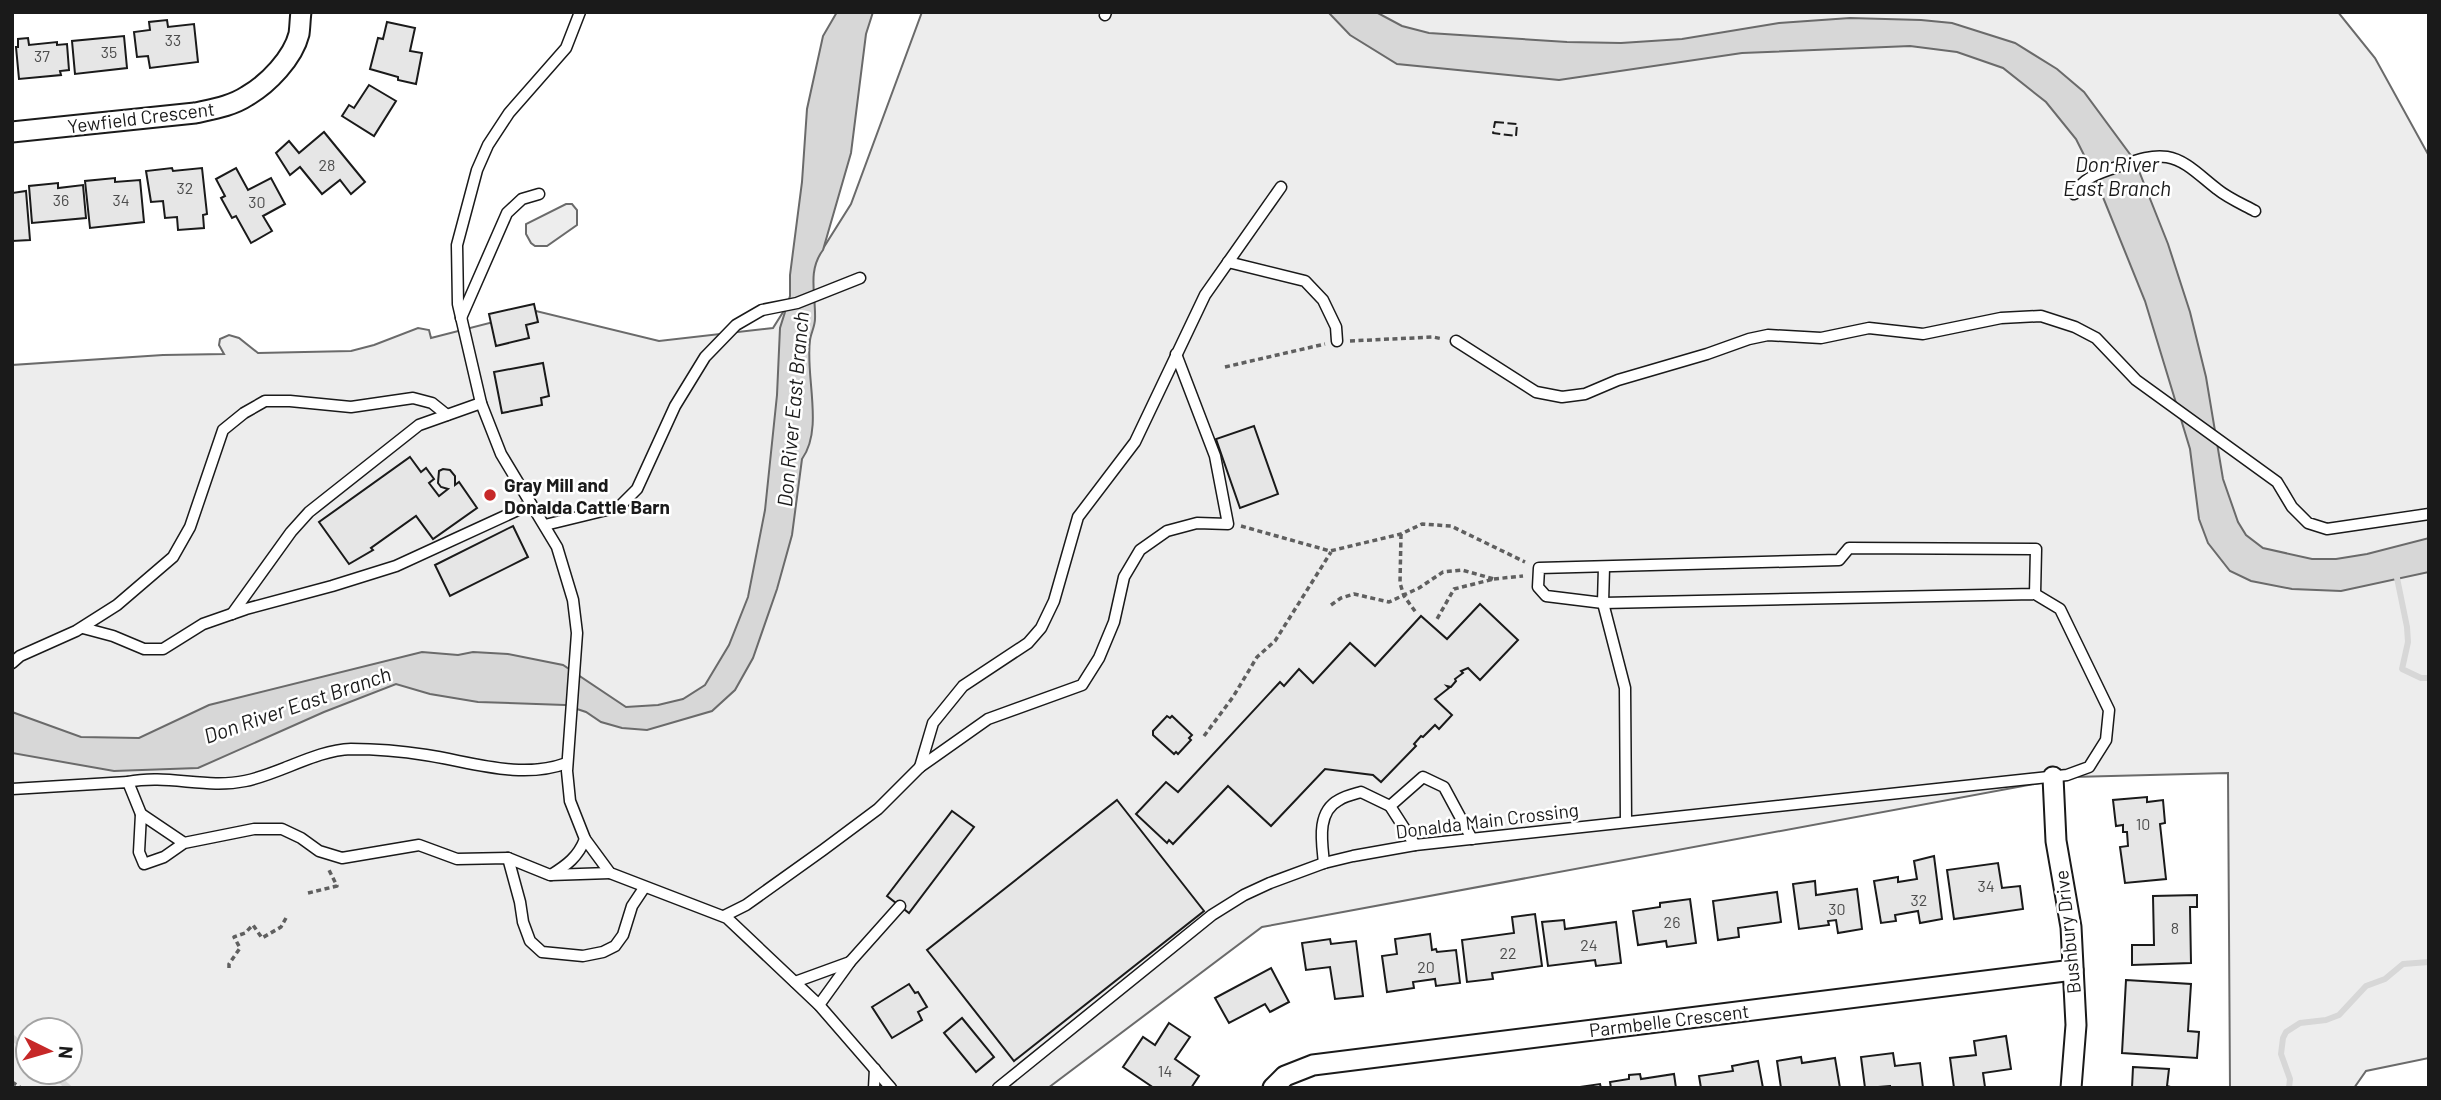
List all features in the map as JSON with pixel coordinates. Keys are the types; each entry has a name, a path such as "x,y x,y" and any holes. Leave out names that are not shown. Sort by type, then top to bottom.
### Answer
{"street":[{"name":"Yewfield Crescent","path":"12,132 195,113 224,107 248,96 268,80 286,59 298,35 301,12"},
{"name":"Bushbury Drive","path":"2053,777 2053,812 2071,927 2076,1025 2071,1088"},
{"name":"Parmbelle Crescent","path":"1273,1088 1285,1076 1313,1065 2073,970"}],"lane":[{"path":"580,12 566,48 501,124 477,170 457,245 458,304 481,402 500,454 557,547 569,583 576,643 567,763 568,790 585,839 610,873"},
{"path":"2074,194 2080,184 2094,175 2135,161 2168,157 2184,163 2219,191 2255,211"},
{"path":"920,767 933,723 963,686 1028,643 1041,628 1054,601 1078,517 1135,442 1205,295 1281,187"},
{"path":"461,318 507,213 522,199 539,194"},
{"path":"1228,262 1305,281 1323,300 1336,327 1337,341"},
{"path":"545,525 619,507 637,489 675,406 705,357 736,325 762,310 797,303 860,278"},
{"path":"1456,341 1536,392 1562,397 1585,394 1618,380 1759,337 1821,338 1869,328 1923,334 2001,318 2042,316 2096,338 2136,380 2277,482 2292,507 2308,523 2327,529 2429,514"},
{"path":"724,916 746,905 867,817 920,767 988,719 1082,685 1099,658 1114,622 1124,577 1140,550 1167,531 1197,523 1228,524 1215,456 1176,355"},
{"path":"12,663 20,656 83,628 117,605 179,548 190,527 223,430 265,401 351,407 413,398 432,403 447,415"},
{"path":"232,614 303,517 419,425 481,402"},
{"path":"83,628 113,636 144,649 158,650 168,647 194,629 232,614 396,566 531,504"},
{"path":"1849,548 2036,549 2035,594 1603,603 1546,596 1538,587 1539,572 1604,567 1839,560 1849,548"},
{"path":"1604,567 1603,603 1625,688 1626,821"},
{"name":"Donalda Main Crossing","path":"998,1088 1212,915 1255,889 1324,863 1415,845 2053,777 2089,767 2106,740 2109,710 2060,609 2035,594"},
{"path":"12,789 128,782 147,778 216,784 243,782 324,754 348,749 402,752 534,771 567,763"},
{"path":"1390,806 1423,777 1444,787 1472,839"},
{"path":"128,782 141,814 139,852 144,864 163,857 184,843 254,829 282,829 319,851 342,858 419,845 457,859 508,859 550,875 610,873 724,916 819,1005 891,1088"},
{"path":"1324,863 1321,833 1325,817 1337,800 1361,792 1390,806 1415,845"},
{"path":"141,814 184,843"},
{"path":"550,875 569,864 580,851 585,839"},
{"path":"508,859 523,922 530,941 542,952 583,956 603,952 615,946 623,935 632,906 644,888"},
{"path":"819,1005 850,962 901,906"},
{"path":"795,982 850,962"},
{"path":"874,1088 875,1069"}],"path":[{"path":"1228,524 1257,529 1332,551 1401,534 1422,524 1451,526 1539,572"},
{"path":"1401,534 1400,583 1404,596 1417,614"},
{"path":"1203,736 1233,697 1257,657 1275,641 1332,551"},
{"path":"1331,605 1354,594 1389,602 1443,572 1462,570 1494,579"},
{"path":"1437,619 1454,589 1539,572"},
{"path":"308,893 337,886"},
{"path":"229,968 240,948 234,937 245,933 253,925 262,938 281,927 286,918"},
{"path":"12,1082 21,1088"}],"shaded area":[{"path":"922,12 2338,12 2375,58 2429,156 2429,1058 2366,1071 2354,1088 2230,1088 2228,773 2072,777 1262,927 1048,1088 12,1088 12,365 163,355 224,354 219,345 220,339 229,335 239,338 258,353 351,351 418,328 429,330 431,338 536,311 659,341 773,328 851,204"},
{"path":"566,204 572,204 577,210 577,225 547,246 535,246 531,243 526,234 526,224"}],"water":[{"path":"837,12 873,12 866,34 851,153 823,250 815,266 815,319 809,354 812,433 802,459 792,535 753,658 735,690 712,711 647,730 622,728 601,722 586,712 565,705 478,702 430,694 396,684 324,712 198,768 114,771 12,753 12,712 81,737 139,738 209,705 422,652 458,655 473,652 508,654 563,665 626,707 658,705 683,699 705,685 729,645 748,597 765,510 777,395 780,328 790,296 807,109 823,36"},
{"name":"Don River East Branch","path":"1328,12 1376,12 1402,26 1429,33 1567,42 1621,43 1682,39 1779,23 1850,18 1952,23 2015,43 2057,69 2084,92 2135,161 2168,244 2190,312 2206,377 2223,479 2238,522 2246,535 2263,548 2312,559 2336,559 2367,554 2429,538 2429,572 2341,591 2292,589 2251,581 2230,571 2208,543 2199,519 2190,449 2145,301 2094,175 2076,139 2046,102 2003,68 1957,52 1910,46 1742,53 1559,80 1397,64 1350,35"}],"building":[{"path":"167,20 168,27 194,24 198,62 150,68 148,56 137,57 134,32 150,30 149,22"},
{"path":"387,22 415,28 410,51 422,53 416,84 370,69 378,38 383,39"},
{"path":"124,36 127,68 75,74 72,41"},
{"path":"28,38 29,45 57,42 57,45 67,44 69,70 60,71 61,75 19,79 16,47 18,39"},
{"path":"369,85 396,101 374,136 342,116 349,105 354,108"},
{"path":"324,132 365,182 351,194 340,180 322,194 300,167 290,175 276,153 289,141 299,153"},
{"path":"172,168 173,171 202,168 207,214 203,215 204,228 178,230 177,217 165,218 163,201 151,202 146,171"},
{"path":"236,168 248,190 271,178 285,204 263,216 272,231 251,243 236,216 232,218 221,198 225,196 216,179"},
{"path":"115,178 115,182 140,180 144,222 90,228 85,181"},
{"path":"58,183 58,188 83,185 86,218 32,223 29,186"},
{"path":"26,191 30,240 12,241 12,193"},
{"path":"534,304 538,322 526,325 529,338 496,346 489,314"},
{"path":"543,363 549,396 541,398 542,405 502,413 494,372"},
{"path":"1254,426 1278,494 1240,508 1216,439"},
{"path":"410,457 421,472 426,468 434,479 429,483 439,496 448,489 438,483 439,471 450,470 455,476 455,485 459,482 477,508 433,539 416,516 371,548 373,550 349,564 319,522"},
{"path":"513,526 528,557 450,596 435,565"},
{"path":"1480,604 1518,640 1480,680 1468,668 1461,671 1463,673 1455,679 1451,687 1447,686 1449,688 1435,699 1452,715 1439,729 1435,725 1421,736 1414,744 1416,746 1381,782 1373,775 1325,769 1271,826 1228,786 1173,844 1169,840 1167,843 1136,814 1166,782 1178,792 1280,682 1284,686 1299,669 1313,683 1350,643 1375,666 1421,616 1447,639"},
{"path":"1167,716 1172,716 1192,735 1189,738 1191,740 1178,754 1174,754 1153,735 1153,731"},
{"path":"2147,797 2147,802 2163,800 2165,823 2160,824 2166,879 2125,883 2120,847 2128,846 2127,832 2123,832 2123,825 2116,826 2113,800"},
{"path":"1117,800 1204,911 1014,1061 927,950"},
{"path":"952,811 974,827 909,913 887,896"},
{"path":"1934,856 1942,919 1920,923 1918,911 1895,915 1896,921 1881,923 1874,881 1898,877 1898,882 1917,879 1914,861"},
{"path":"1998,863 2002,888 2020,886 2023,909 1954,919 1947,870"},
{"path":"1815,881 1816,895 1857,889 1862,929 1838,933 1836,920 1828,921 1829,925 1799,929 1793,884"},
{"path":"1777,892 1781,922 1738,928 1739,937 1718,940 1713,901"},
{"path":"2197,895 2197,907 2190,907 2191,963 2132,965 2132,945 2154,945 2153,896"},
{"path":"1690,899 1696,943 1667,947 1666,941 1638,945 1633,911 1660,907 1660,903"},
{"path":"1535,914 1542,966 1492,973 1493,979 1467,982 1462,940 1514,933 1512,917"},
{"path":"1564,920 1565,929 1616,922 1621,963 1596,966 1595,960 1548,966 1542,922"},
{"path":"1430,934 1432,950 1456,950 1460,983 1436,986 1435,979 1413,982 1414,988 1387,992 1382,956 1397,954 1395,939"},
{"path":"1330,939 1331,944 1356,941 1363,996 1335,999 1330,967 1306,970 1302,943"},
{"path":"1271,968 1289,1002 1270,1012 1265,1004 1229,1023 1215,998"},
{"path":"2126,980 2191,984 2188,1031 2199,1032 2197,1058 2122,1053"},
{"path":"909,984 915,993 918,992 927,1007 918,1012 922,1020 892,1038 872,1007"},
{"path":"962,1018 994,1057 976,1072 944,1033"},
{"path":"1169,1023 1190,1037 1175,1059 1199,1076 1191,1088 1154,1088 1123,1067 1143,1037 1155,1045"},
{"path":"2006,1036 2011,1069 1983,1073 1985,1087 1954,1088 1950,1058 1976,1055 1974,1041"},
{"path":"1893,1053 1895,1066 1920,1063 1923,1088 1865,1088 1861,1057"},
{"path":"1801,1057 1802,1063 1835,1058 1840,1088 1781,1088 1777,1061"},
{"path":"1758,1061 1763,1088 1701,1088 1699,1076 1733,1071 1732,1066"},
{"path":"2133,1067 2169,1069 2167,1086 2174,1088 2132,1088"},
{"path":"1640,1074 1641,1079 1674,1074 1676,1088 1611,1088 1610,1082"},
{"path":"1600,1084 1601,1088 1573,1088"}],"waterway":[{"path":"2396,573 2408,642 2402,669 2421,678 2429,678"},
{"path":"2289,1088 2290,1079 2281,1054 2286,1032 2300,1023 2326,1020 2339,1015 2366,986 2385,979 2403,964 2429,962"}],"fence":[{"path":"1495,122 1517,124 1516,136 1493,133 1495,122"}],"place":[{"name":"Gray Mill and Donalda Cattle Barn","path":"490,495"}]}
